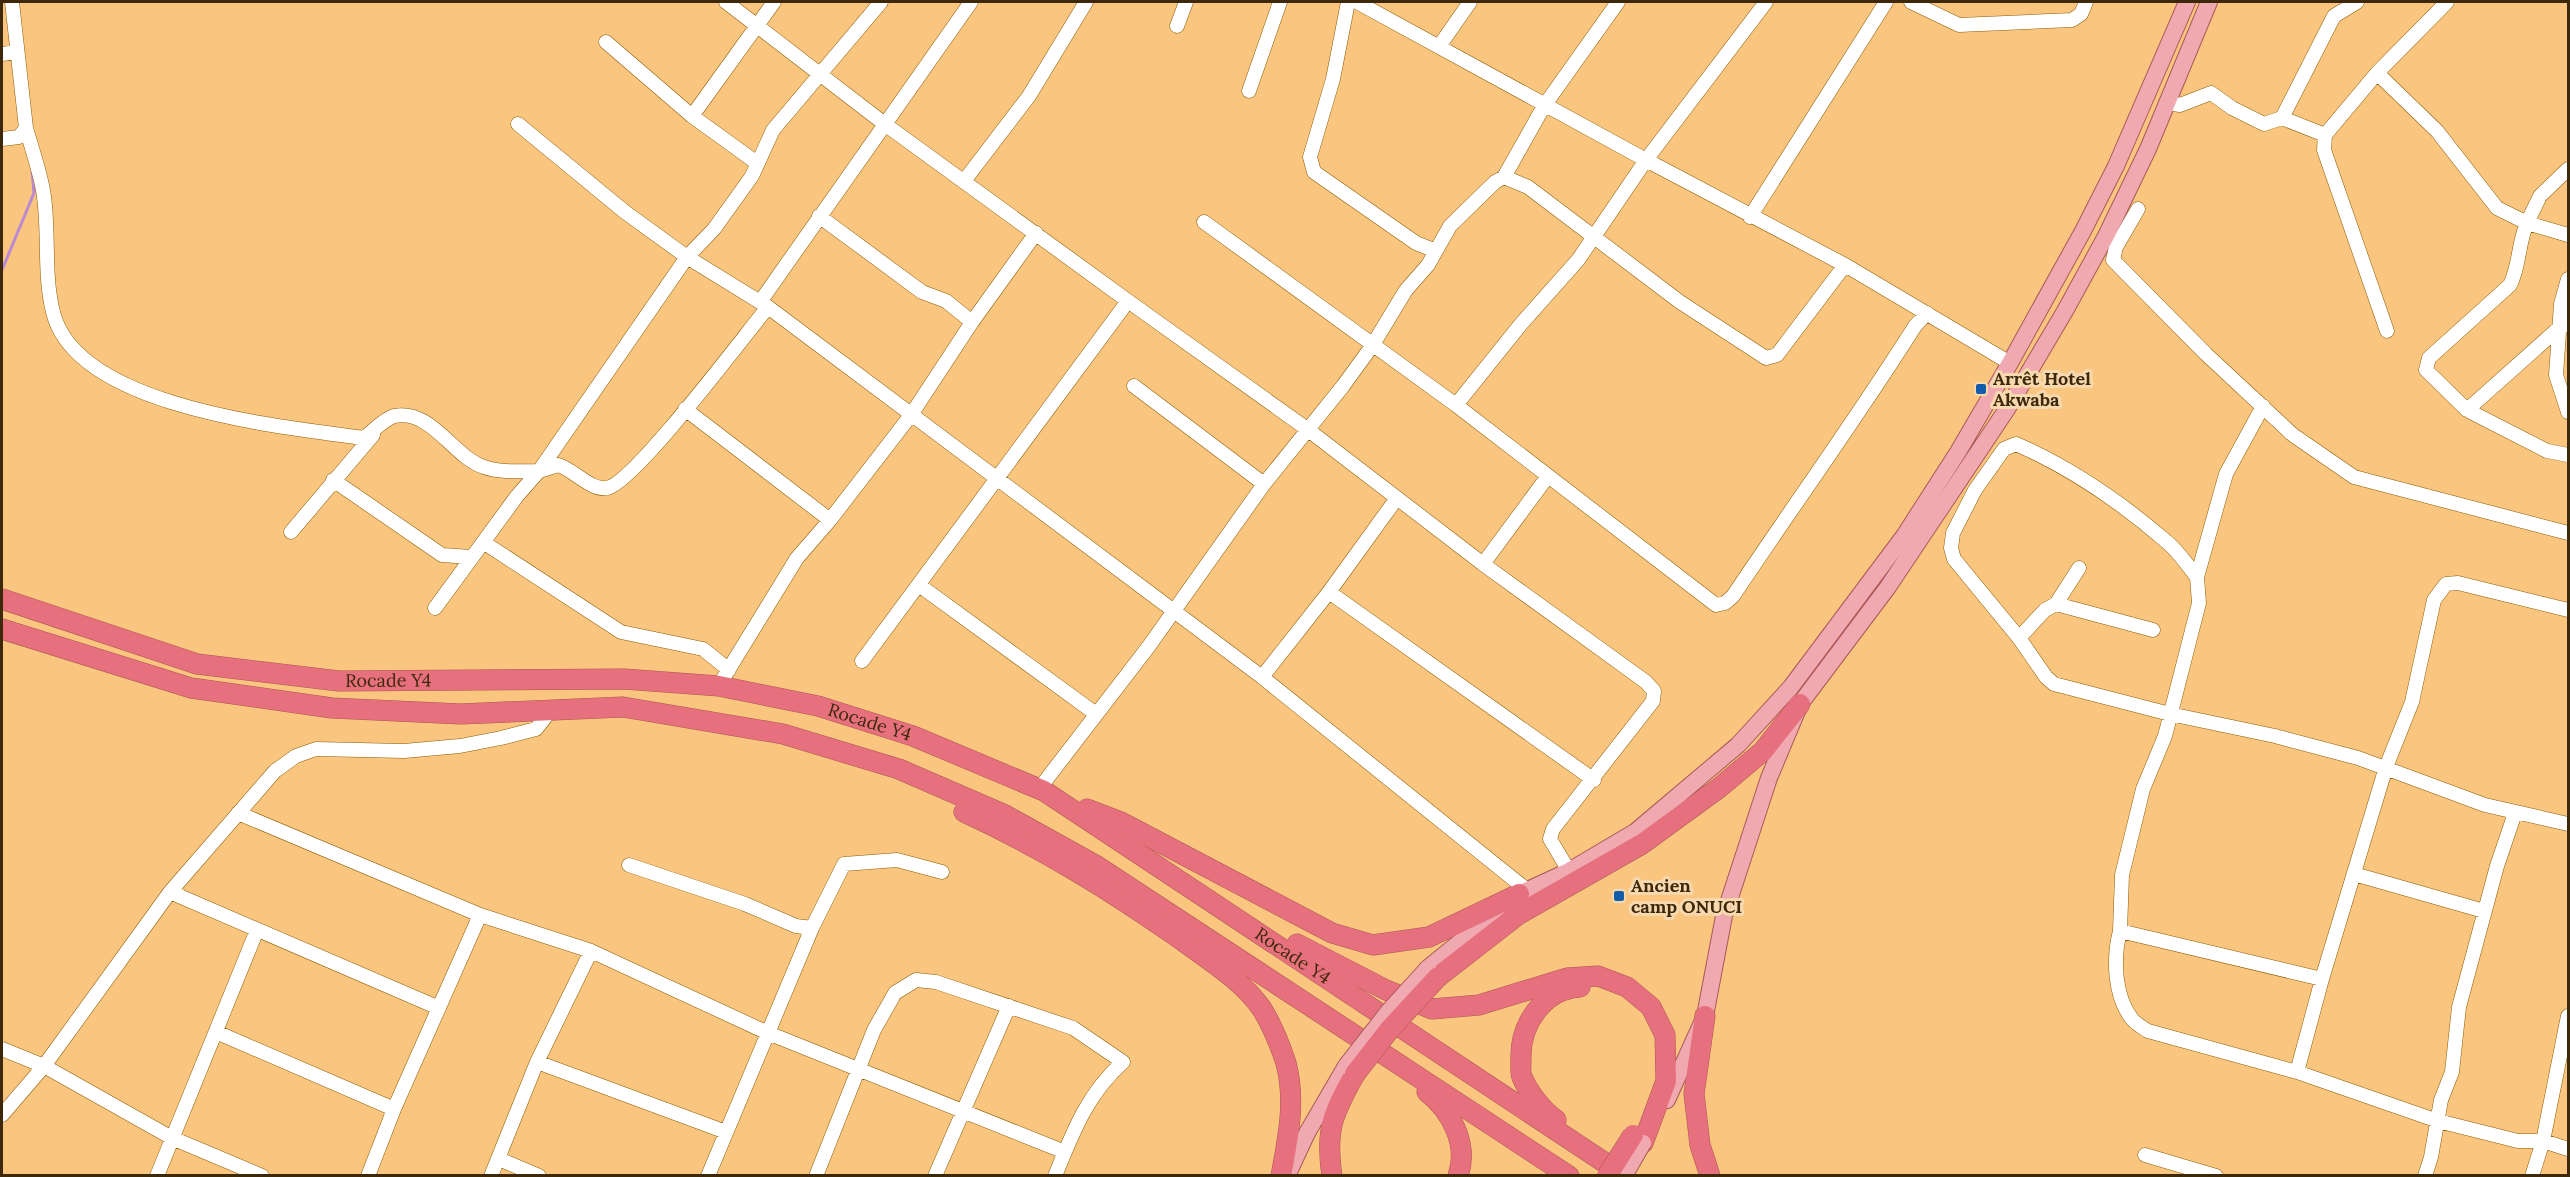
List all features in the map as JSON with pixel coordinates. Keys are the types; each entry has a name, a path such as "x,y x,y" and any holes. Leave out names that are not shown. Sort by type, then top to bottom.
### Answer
{"highway":[{"name":"Rocade Y4","path":"2,599 197,664 339,681 724,678 913,736 1041,790 1204,895 1625,1176"},
{"name":"Rocade Y4","path":"2,629 191,688 332,708 461,714 623,707 783,734 899,769 1005,815 1097,866 1569,1176"},
{"path":"1332,1176 1327,1144 1333,1118 1350,1070 1390,1029 1433,973 1519,914 1642,844 1719,788 1763,750 1800,704"},
{"path":"783,734 911,787 1015,835 1111,890 1227,972 1261,1008 1286,1064 1291,1118 1281,1176"},
{"path":"1041,790 1121,822 1332,933 1373,945 1429,937 1523,892"},
{"path":"1204,895 1386,990 1432,1009 1479,1005 1567,978 1598,976 1627,987 1651,1007 1665,1035 1666,1081 1638,1139 1606,1176"},
{"path":"1625,1176 1545,1112 1521,1076 1521,1046 1528,1019 1548,1000 1568,988 1597,986 1623,995 1644,1013 1655,1038 1655,1079 1638,1139"},
{"path":"1705,1016 1694,1094 1700,1145 1710,1176"},
{"path":"1355,1034 1441,1103 1455,1125 1460,1149 1458,1176"},
{"path":"1322,1176 1320,1142 1335,1083"}],"main road":[{"path":"1433,973 1523,892 1569,871 1635,832 1677,799 1738,745 1791,687 1904,536 1958,452 2010,363 2078,242 2116,166 2187,2"},
{"path":"1625,1176 1638,1139 1667,1101 1705,1016 1724,916 1768,778 1800,704 1888,587 2007,409 2106,236 2168,104 2209,2"},
{"path":"1287,1176 1335,1083 1350,1070"}],"street":[{"path":"12,2 26,128 43,191 46,272 53,315 69,343 89,364 124,385 252,423 364,438 391,417 408,415 426,425 469,459 483,467 539,471 558,465 598,488 607,488 618,483 645,457 685,409 764,305 819,216 971,2"},
{"path":"726,2 886,124 1307,429 1483,564 1646,682 1654,691 1653,701 1594,780 1553,829 1550,839 1569,871"},
{"path":"692,116 774,2"},
{"path":"435,608 471,557 539,471 687,257 714,229 752,176 773,130 881,2"},
{"path":"964,181 1029,96 1086,2"},
{"path":"1177,26 1186,2"},
{"path":"1249,91 1280,2"},
{"path":"1348,2 1334,79 1310,157 1314,172 1416,243 1436,251"},
{"path":"1357,2 1381,7 1440,45 1544,106 1750,217 1845,265 2010,363"},
{"path":"1440,45 1470,2"},
{"path":"1041,790 1175,611 1264,484 1372,346 1406,290 1436,251 1450,226 1495,182 1504,177 1544,106 1618,2"},
{"path":"1456,405 1521,324 1578,260 1646,160 1766,2"},
{"path":"1750,217 1886,2"},
{"path":"1911,2 1959,25 1976,26 2072,20 2081,14 2086,2"},
{"path":"2282,118 2334,16 2357,2"},
{"path":"2387,331 2324,150 2325,135 2377,73 2447,2"},
{"path":"606,42 692,116 757,163"},
{"path":"2,54 17,52"},
{"path":"2377,73 2437,131 2497,208 2527,223 2568,235"},
{"path":"2168,104 2180,105 2211,93 2232,108 2264,124 2282,118 2325,135"},
{"path":"518,124 625,212 687,257 764,305 1263,677 1523,892"},
{"path":"2,139 19,137 26,128"},
{"path":"2568,169 2541,196 2527,223 2523,232 2515,274 2510,285 2429,358 2426,370 2467,410 2487,423 2547,451 2568,455"},
{"path":"1504,177 1528,187 1680,302 1766,358 1778,355 1845,265"},
{"path":"2138,209 2115,247 2113,260 2206,354 2293,435 2354,477 2568,533"},
{"path":"819,216 922,292 946,301 972,322"},
{"path":"1204,222 1456,405 1716,605 1725,603 1733,596 1789,512 1851,427 1915,326 1927,313"},
{"path":"483,542 621,632 703,649 724,678 797,558 830,520 912,415 972,322 1036,233"},
{"path":"2568,279 2560,304 2564,325 2556,375 2568,412"},
{"path":"862,661 1128,301"},
{"path":"2467,410 2564,325"},
{"path":"1134,386 1264,484"},
{"path":"2263,406 2226,474 2197,577 2199,603 2165,736 2143,789 2122,875 2120,931 2115,948 2117,983 2132,1020 2148,1031 2297,1072 2438,1121 2518,1141 2543,1142 2568,1149"},
{"path":"685,409 830,520"},
{"path":"291,532 380,426"},
{"path":"2197,577 2169,543 2039,454 2016,444 2004,449 1975,490 1953,533 1951,548 1954,559 2019,638 2046,677 2054,684 2170,714 2275,736 2386,767 2515,813 2568,824"},
{"path":"1483,564 1548,476"},
{"path":"333,480 442,555 471,557"},
{"path":"1263,677 1329,592 1397,498"},
{"path":"2019,638 2045,610 2056,604 2079,568"},
{"path":"2297,1072 2322,979 2386,767 2412,702 2434,600 2446,584 2458,583 2568,610"},
{"path":"919,585 1096,714"},
{"path":"1329,592 1594,780"},
{"path":"2056,604 2153,630"},
{"path":"2,1115 44,1066 170,892 275,771 307,751 316,749 404,751 460,747 536,729 551,710"},
{"path":"238,813 480,915 591,951 768,1033 1065,1152"},
{"path":"2425,1176 2441,1100 2457,1046 2459,1007 2484,911 2515,813"},
{"path":"708,1176 812,928 844,864 897,860 942,872"},
{"path":"629,865 745,904 796,926 812,928"},
{"path":"2354,874 2484,911"},
{"path":"170,892 439,1008"},
{"path":"368,1176 394,1109 480,915"},
{"path":"157,1176 257,930"},
{"path":"2120,931 2322,979"},
{"path":"491,1176 537,1062 591,951"},
{"path":"816,1176 874,1030 896,993 916,980 936,982 1073,1028 1123,1062 1108,1075 1078,1118 1055,1176"},
{"path":"935,1176 1009,1006"},
{"path":"2532,1176 2543,1142 2568,1017"},
{"path":"216,1032 394,1109"},
{"path":"2,1048 44,1066 172,1138 262,1176"},
{"path":"537,1062 726,1132"},
{"path":"2145,1155 2216,1176"},
{"path":"499,1159 539,1176"}],"waterway":[{"path":"2,270 34,193 32,170"}],"place":[{"name":"Arrêt Hotel Akwaba","path":"1981,389"},
{"name":"Ancien camp ONUCI","path":"1619,896"}]}
